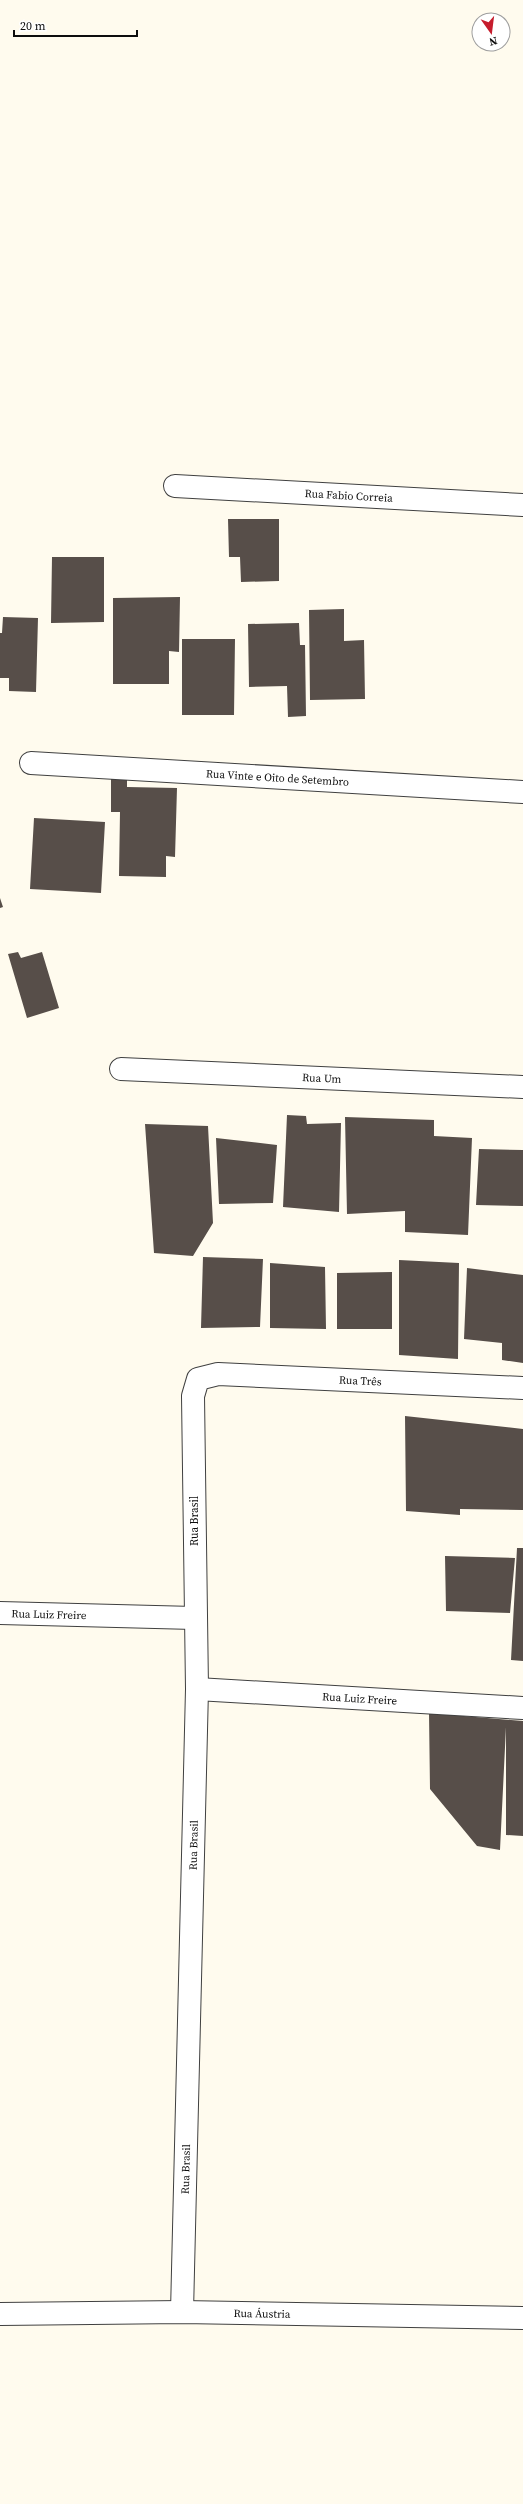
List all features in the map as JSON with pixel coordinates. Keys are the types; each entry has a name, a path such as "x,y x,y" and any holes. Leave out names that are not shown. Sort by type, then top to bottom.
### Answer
{"street":[{"name":"Rua Fabio Correia","path":"175,486 523,505"},
{"name":"Rua Vinte e Oito de Setembro","path":"31,763 523,792"},
{"name":"Rua Um","path":"121,1069 523,1087"},
{"name":"Rua Três","path":"198,1380 218,1374 523,1388"},
{"name":"Rua Brasil","path":"182,2312 197,1689 194,1618 193,1396 198,1380"},
{"name":"Rua Luiz Freire","path":"0,1613 194,1618"},
{"name":"Rua Luiz Freire","path":"197,1689 523,1708"},
{"name":"Rua Áustria","path":"0,2314 182,2312 523,2318"}],"building":[{"path":"228,519 279,519 279,581 241,582 240,557 229,557"},
{"path":"52,557 104,557 104,622 51,623"},
{"path":"180,597 179,652 169,651 169,684 113,684 113,598"},
{"path":"344,609 344,641 364,640 365,699 310,700 309,610"},
{"path":"3,617 38,618 36,692 9,691 9,678 0,678 0,633 2,633"},
{"path":"299,623 300,645 305,645 306,716 288,717 287,686 249,687 248,624"},
{"path":"182,639 235,639 234,715 182,715"},
{"path":"111,777 127,777 127,787 177,788 175,857 166,856 166,877 119,876 120,812 111,812"},
{"path":"34,818 105,822 101,893 30,889"},
{"path":"0,898 3,907 0,908"},
{"path":"18,952 21,958 42,952 59,1008 27,1018 8,954"},
{"path":"287,1115 306,1116 307,1124 341,1123 339,1212 283,1207"},
{"path":"345,1117 434,1120 434,1136 472,1138 468,1235 405,1232 405,1211 347,1214"},
{"path":"145,1124 208,1126 213,1223 193,1256 154,1253"},
{"path":"216,1138 277,1145 273,1203 219,1204"},
{"path":"479,1149 523,1150 523,1206 476,1205"},
{"path":"203,1257 263,1259 260,1327 201,1328"},
{"path":"399,1260 459,1263 458,1359 399,1355"},
{"path":"270,1263 325,1267 326,1329 270,1328"},
{"path":"467,1268 523,1275 523,1363 502,1360 502,1343 464,1339"},
{"path":"392,1272 392,1329 337,1329 337,1273"},
{"path":"405,1416 523,1429 523,1510 460,1509 460,1515 406,1511"},
{"path":"517,1548 523,1548 523,1661 511,1660"},
{"path":"445,1556 515,1558 510,1613 446,1611"},
{"path":"429,1713 523,1721 523,1836 506,1835 506,1727 500,1850 477,1846 430,1789"}]}
